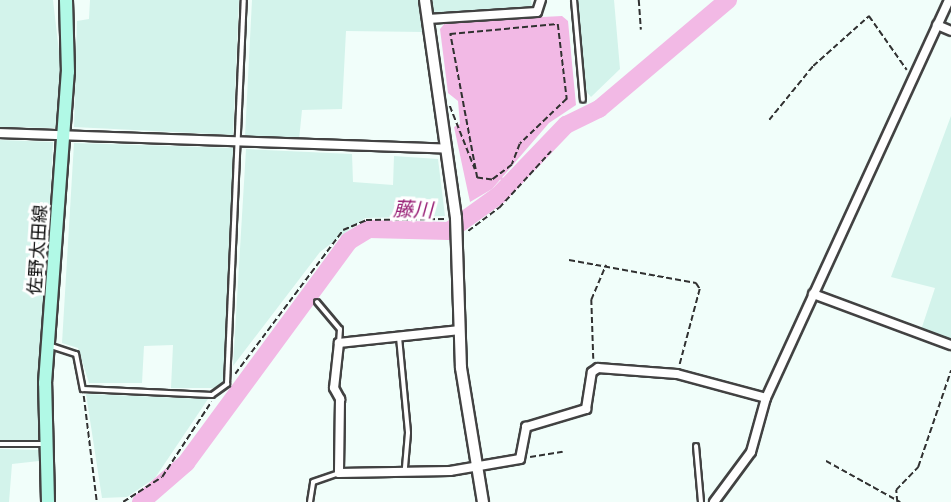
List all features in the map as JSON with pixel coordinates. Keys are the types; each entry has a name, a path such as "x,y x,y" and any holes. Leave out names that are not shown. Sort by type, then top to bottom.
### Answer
{"main road":[{"name":"佐野太田線","path":"48,502 45,444 47,345 63,135 66,0"}],"street":[{"path":"425,0 458,237 461,368 483,502"},
{"path":"428,19 537,12 541,0"},
{"path":"714,502 747,460 766,398 949,0"},
{"path":"937,26 951,31"},
{"path":"0,133 447,149"},
{"path":"813,294 951,345"},
{"path":"460,330 339,343 334,388 340,399 339,473 479,467 520,459 526,427 590,405 594,369 677,374 766,398"}],"lane":[{"path":"47,345 76,354 84,389 212,395 227,384 244,0"},
{"path":"574,0 583,100"},
{"path":"317,302 340,329 339,343"},
{"path":"399,336 408,433 405,469"},
{"path":"0,444 45,444"},
{"path":"696,446 701,502"},
{"path":"310,502 313,482 339,473"}],"path":[{"path":"639,0 641,30"},
{"path":"768,120 813,66 868,15 913,78"},
{"path":"450,106 476,170 477,178 492,180 512,165 520,144 542,119 567,99 558,24 450,34 476,170"},
{"path":"458,237 499,208 551,151"},
{"path":"227,384 317,258 349,226 366,220 456,219"},
{"path":"569,260 606,264 684,279 700,289 677,374"},
{"path":"594,369 591,300 606,264"},
{"path":"898,502 896,490 918,467 951,370"},
{"path":"84,389 97,502"},
{"path":"123,502 162,477 212,395"},
{"path":"520,459 563,452"},
{"path":"826,461 898,502"}],"green space":[{"path":"0,0 53,0 61,69 56,128 0,127"},
{"path":"90,0 239,0 233,135 74,127 77,21 89,19"},
{"path":"252,0 419,0 424,32 346,31 342,109 302,110 299,140 245,136"},
{"path":"431,0 531,0 532,7 432,13"},
{"path":"576,0 614,0 620,69 591,97 585,90"},
{"path":"951,116 951,342 920,333 935,288 891,277"},
{"path":"0,140 53,142 38,441 0,440"},
{"path":"74,143 234,148 223,381 216,388 171,388 173,345 144,346 142,383 89,383 78,348 62,343"},
{"path":"246,149 352,154 353,182 393,185 394,156 438,159 445,216 365,218 320,252 233,366"},
{"path":"86,394 208,399 155,478 127,497 102,498"},
{"path":"0,449 39,450 39,461 12,464 9,502 0,502"}],"shaded area":[{"path":"562,16 568,21 576,105 549,123 492,189 470,202 454,127 460,124 458,101 448,93 440,29 446,22"}],"waterway":[{"name":"藤川","path":"141,502 186,463 349,241 369,229 449,231 499,195 566,125 599,109 728,0"},
{"path":"501,178 507,187"},
{"name":"藤川","path":"472,209 473,216"}]}
